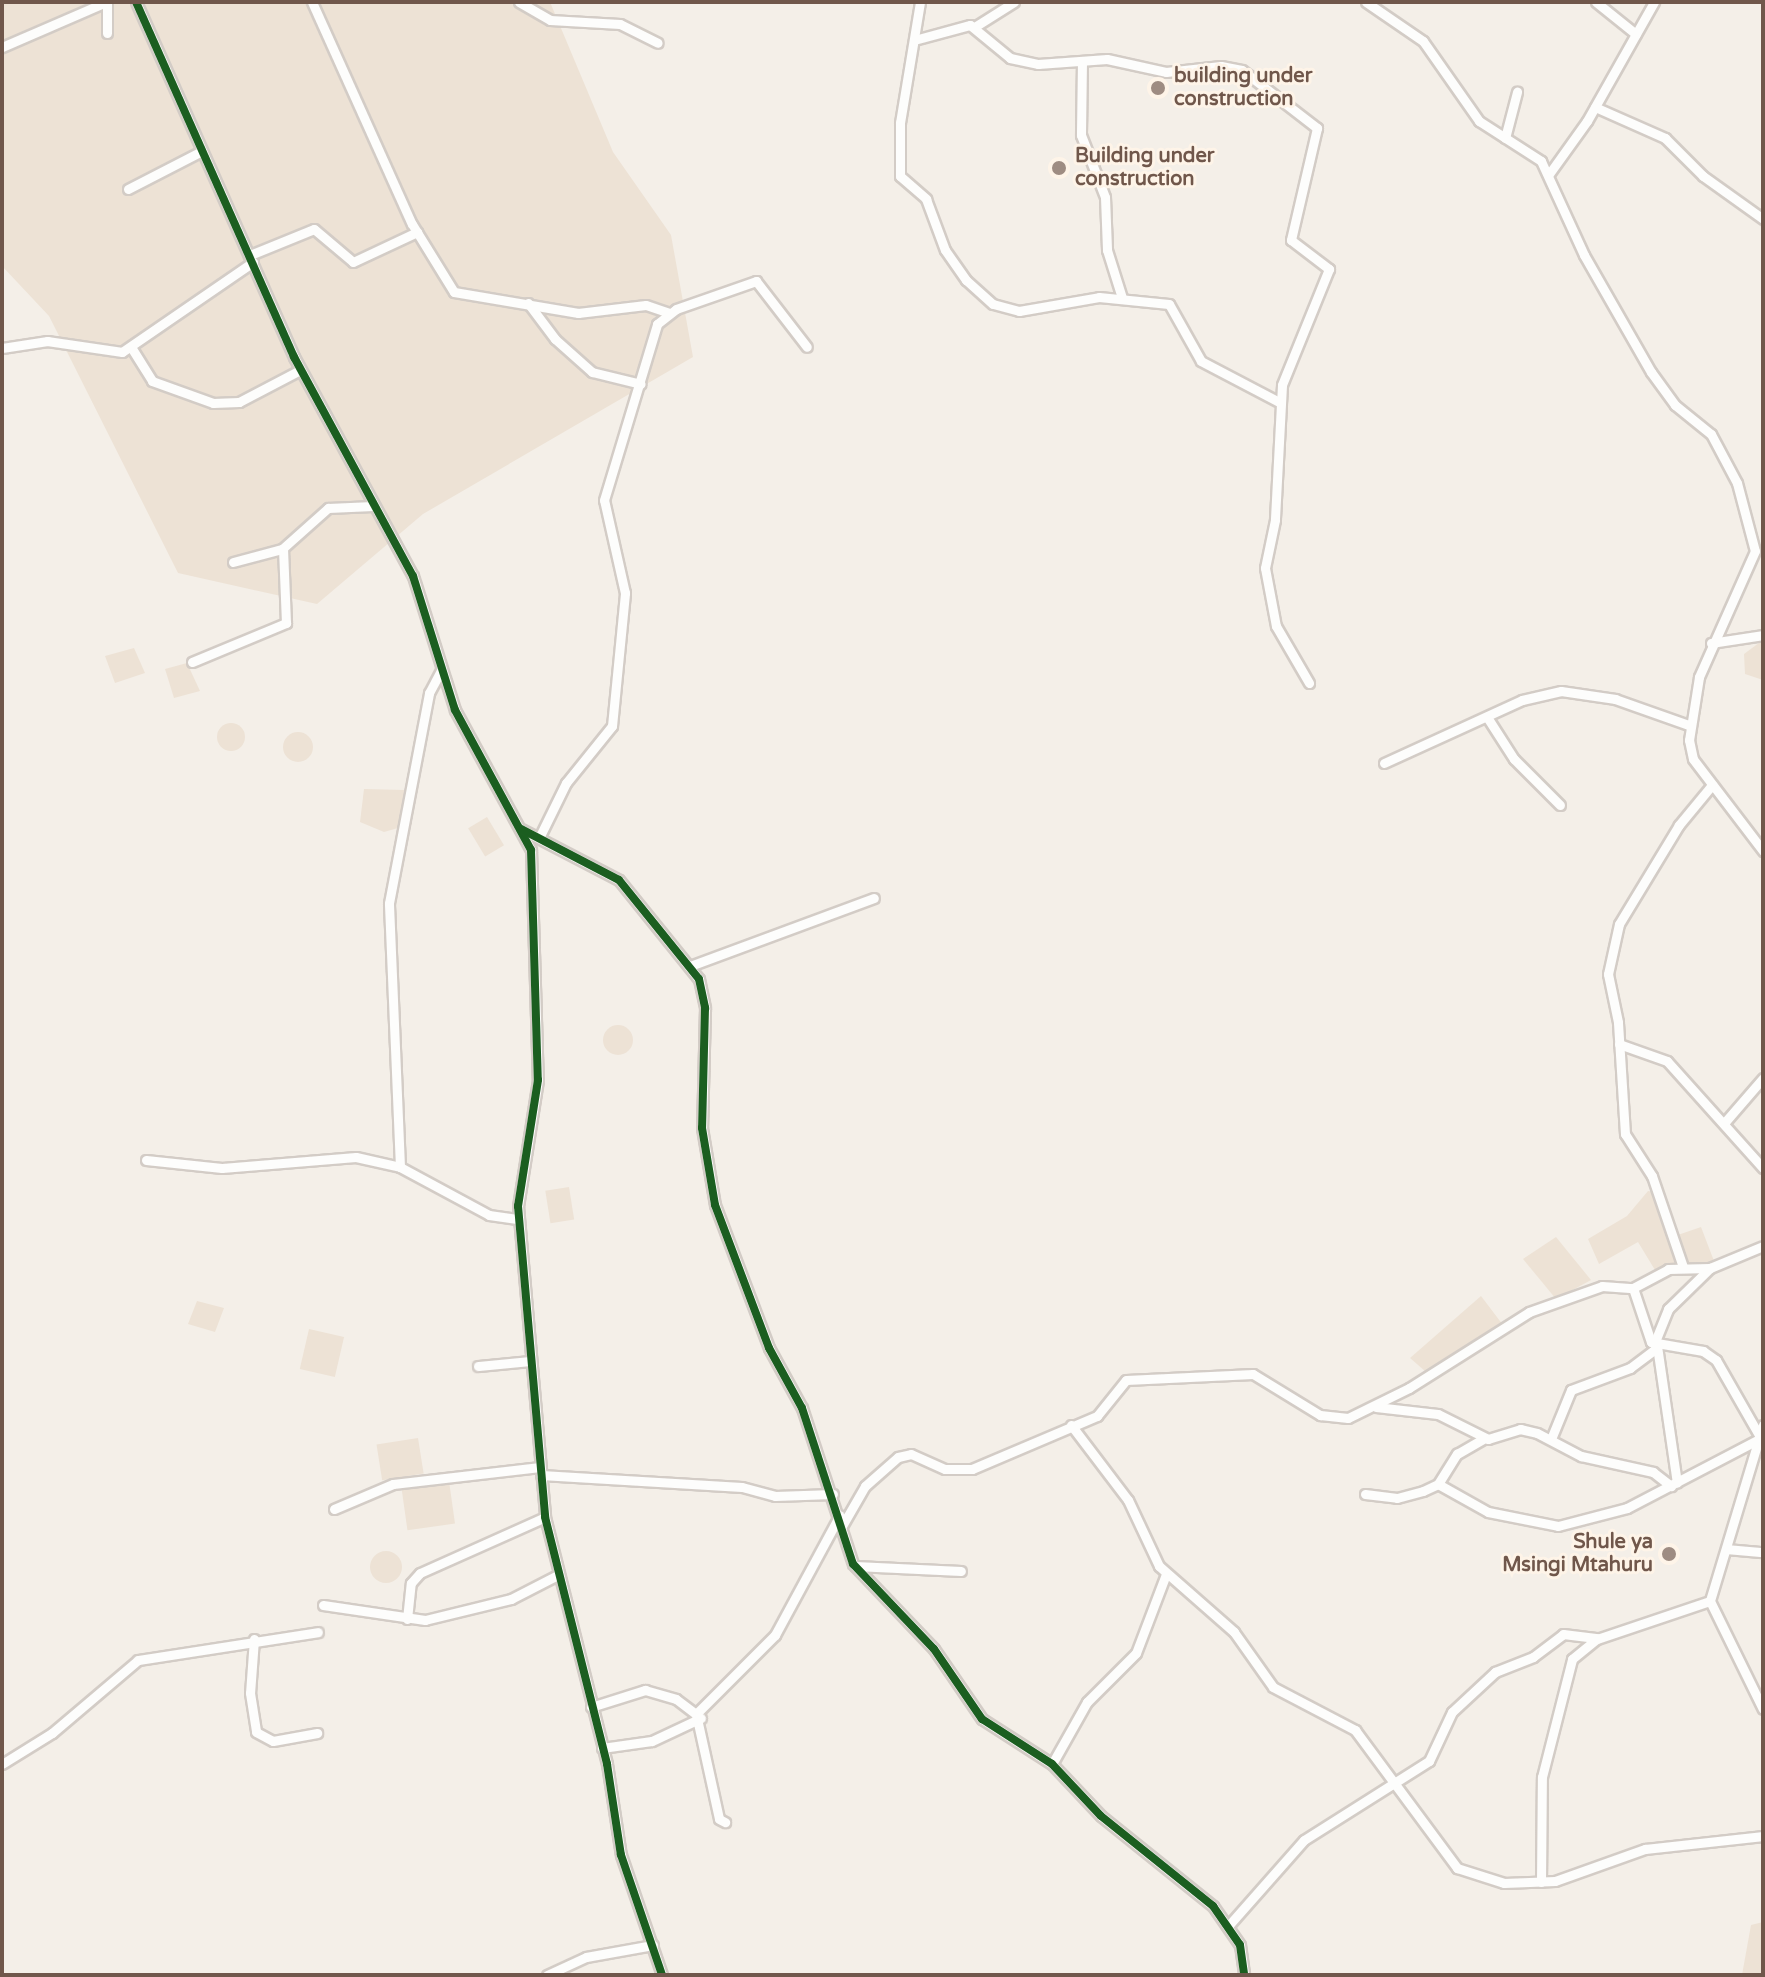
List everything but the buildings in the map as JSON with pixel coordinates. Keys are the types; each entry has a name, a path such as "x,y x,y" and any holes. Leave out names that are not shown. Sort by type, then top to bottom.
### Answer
{"street":[{"path":"2,47 106,2 107,33"},
{"path":"136,2 300,370 422,598 455,710 521,829 533,861 538,1080 519,1219 545,1517 602,1748 621,1855 662,1975"},
{"path":"312,2 417,232 446,283 462,297 528,303 578,313 646,305 669,313"},
{"path":"519,2 550,20 620,24 658,43"},
{"path":"920,2 918,39 900,123 900,176 926,199 945,250 966,280 993,304 1019,311 1122,298 1169,304 1207,366 1279,402"},
{"path":"918,39 976,26 1014,2"},
{"path":"1366,2 1423,41 1479,121 1533,154 1549,174 1584,255 1651,372 1675,405 1711,434 1748,509 1759,541 1711,643 1689,725 1693,759 1763,851"},
{"path":"1596,2 1636,34"},
{"path":"1549,174 1595,107 1654,2"},
{"path":"976,26 1010,58 1107,59 1166,72 1221,66 1242,70 1317,128 1291,240 1324,263 1328,275 1297,337 1279,402 1275,520 1265,568 1276,626 1309,683"},
{"path":"1082,61 1084,153 1105,197 1107,250 1122,298"},
{"path":"1505,138 1517,92"},
{"path":"1595,107 1665,138 1703,176 1763,219"},
{"path":"128,189 202,151"},
{"path":"2,348 47,341 107,352 131,347 251,258 314,229 350,261 360,261 417,232"},
{"path":"540,836 566,783 612,726 625,593 604,500 641,384 653,334 669,313 756,281 807,347"},
{"path":"528,303 555,339 592,372 641,384"},
{"path":"131,347 138,368 152,381 213,403 239,402 300,370"},
{"path":"233,562 283,549 328,508 373,506"},
{"path":"192,662 286,623 283,549"},
{"path":"1711,643 1763,635"},
{"path":"400,1167 389,903 429,693 442,669"},
{"path":"1384,763 1487,717 1561,691 1615,699 1689,725"},
{"path":"1487,717 1514,759 1560,805"},
{"path":"1683,1267 1652,1176 1625,1134 1619,1044 1608,974 1619,924 1679,825 1712,785"},
{"path":"521,829 540,836 619,880 690,966 705,1008 702,1128 715,1205 833,1494 855,1566 934,1649 982,1719 1052,1764 1101,1816 1160,1858 1229,1925 1240,1945 1244,1975"},
{"path":"690,966 874,898"},
{"path":"1619,1044 1667,1061 1725,1122 1763,1168"},
{"path":"1725,1122 1763,1078"},
{"path":"146,1160 222,1168 356,1157 400,1167 489,1215 519,1219"},
{"path":"1551,1439 1571,1390 1630,1368 1656,1346 1668,1309 1710,1268 1763,1246"},
{"path":"602,1748 652,1741 699,1716 736,1680 775,1635 841,1520 865,1486 898,1457 911,1454 945,1469 972,1469 1097,1416 1126,1380 1208,1373 1269,1378 1335,1420 1372,1407 1529,1312 1594,1288 1633,1288 1683,1267 1710,1268"},
{"path":"1633,1288 1656,1346 1674,1484"},
{"path":"1656,1346 1703,1351 1716,1360 1758,1438"},
{"path":"478,1366 531,1361"},
{"path":"1372,1407 1438,1414 1485,1438"},
{"path":"1071,1425 1128,1500 1147,1548 1166,1574 1234,1632 1273,1687 1355,1730 1457,1868 1481,1879 1566,1880 1645,1849 1763,1836"},
{"path":"1763,1425 1742,1508 1710,1601 1763,1709"},
{"path":"1365,1494 1397,1498 1438,1484 1457,1454 1485,1438 1520,1429 1551,1439 1581,1456 1653,1472 1674,1484"},
{"path":"1438,1484 1488,1512 1558,1526 1594,1521 1674,1484 1758,1438"},
{"path":"334,1509 393,1484 541,1471 742,1487 775,1496 833,1494"},
{"path":"407,1619 411,1583 420,1573 545,1517"},
{"path":"1726,1549 1763,1552"},
{"path":"855,1566 961,1571"},
{"path":"1052,1764 1087,1702 1136,1653 1166,1574"},
{"path":"323,1605 407,1619 491,1605 558,1575"},
{"path":"1541,1882 1545,1761 1572,1659 1598,1638 1710,1601"},
{"path":"2,1764 52,1733 138,1660 254,1639 318,1632"},
{"path":"1229,1925 1304,1840 1391,1782 1429,1761 1452,1712 1495,1672 1533,1657 1563,1634 1598,1638"},
{"path":"254,1639 250,1693 256,1732 273,1741 317,1733"},
{"path":"591,1707 653,1691 699,1716"},
{"path":"699,1716 719,1819 725,1822"},
{"path":"547,1975 586,1957 653,1945"}],"shaded area":[{"path":"2,2 550,2 613,152 671,235 693,357 423,514 317,604 178,573 49,316 2,266"},
{"path":"1763,640 1763,680 1745,674 1744,654"},
{"path":"134,648 145,673 115,683 105,656"},
{"path":"187,663 200,691 174,698 165,669"},
{"path":"231,723 241,727 245,737 241,747 231,751 221,747 217,737 221,727"},
{"path":"298,732 309,736 313,747 309,758 298,762 287,758 283,747 287,736"},
{"path":"364,789 404,790 412,824 384,832 360,822"},
{"path":"487,817 504,845 485,857 468,828"},
{"path":"618,1025 629,1029 633,1040 629,1051 618,1055 607,1051 603,1040 607,1029"},
{"path":"569,1187 574,1220 550,1223 545,1191"},
{"path":"1648,1191 1660,1193 1672,1237 1701,1227 1714,1261 1655,1270 1638,1242 1599,1264 1588,1239 1627,1216"},
{"path":"1556,1237 1591,1280 1556,1299 1523,1259"},
{"path":"1481,1296 1503,1325 1433,1378 1410,1358"},
{"path":"197,1301 224,1308 215,1332 188,1324"},
{"path":"309,1329 344,1337 335,1377 300,1369"},
{"path":"418,1438 424,1474 382,1480 377,1445"},
{"path":"449,1481 455,1524 407,1530 401,1488"},
{"path":"386,1551 397,1556 402,1567 397,1578 386,1583 375,1578 370,1567 375,1556"},
{"path":"1763,1922 1763,1975 1742,1975 1751,1925"}],"cycle path":[{"path":"136,2 294,357 413,576 455,710 531,850 538,1080 518,1206 545,1517 607,1764 621,1855 662,1975"},
{"path":"521,829 619,880 699,979 705,1008 702,1128 715,1205 769,1348 802,1408 853,1564 934,1649 982,1719 1052,1764 1101,1816 1213,1906 1240,1945 1244,1975"}],"place":[{"name":"building under construction","path":"1158,88"},
{"name":"Building under construction","path":"1059,168"},
{"name":"Shule ya Msingi Mtahuru","path":"1669,1554"}]}
